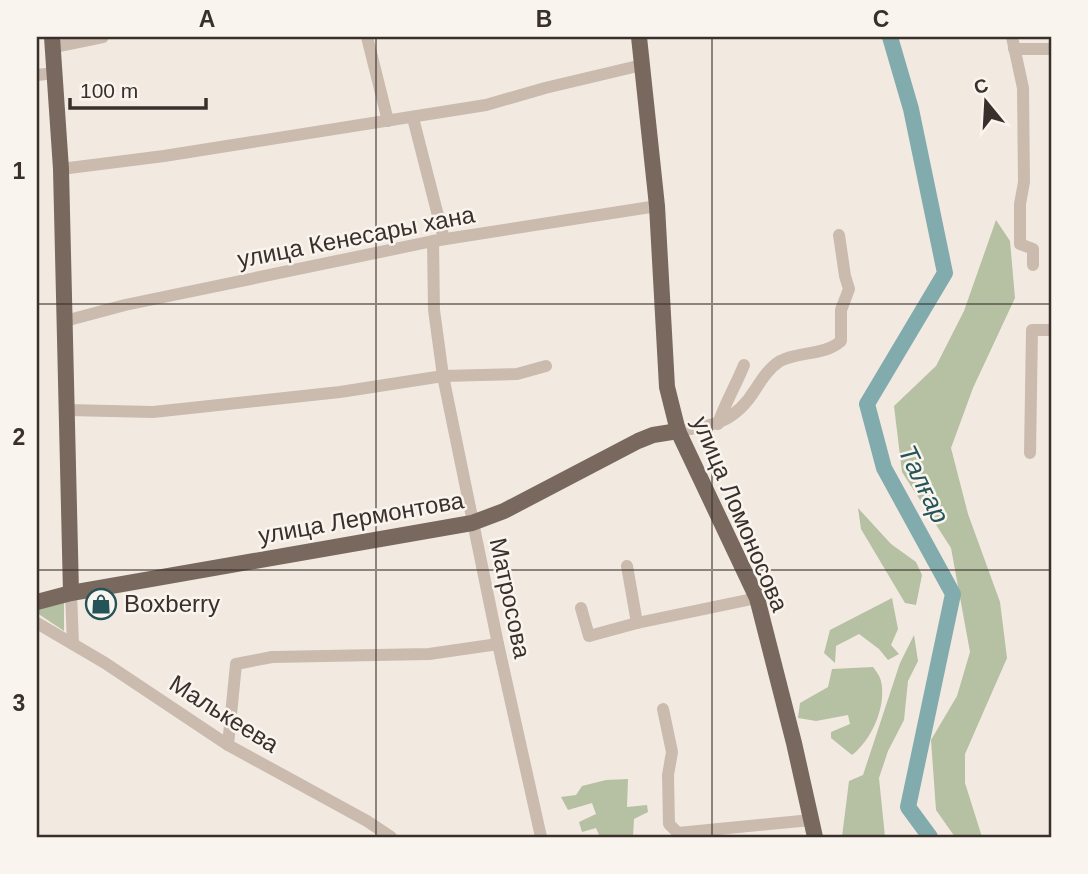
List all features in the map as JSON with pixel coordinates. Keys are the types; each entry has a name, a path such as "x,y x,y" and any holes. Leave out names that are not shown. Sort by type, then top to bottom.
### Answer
{"main road":[{"name":"улица Ломоносова","path":"639,37 657,206 667,387 678,431 757,598 815,837"},
{"path":"53,42 61,169 71,593"},
{"name":"улица Лермонтова","path":"37,602 71,593 472,523 504,511 638,441 653,435 678,431"}],"street":[{"path":"53,42 103,37"},
{"path":"367,37 388,121"},
{"path":"1033,265 1033,249 1020,244 1020,204 1024,182 1023,88 1013,43 1051,49"},
{"path":"61,169 164,156 486,106 545,88 642,65"},
{"path":"37,75 55,73"},
{"name":"Матросова","path":"412,118 438,240 434,310 443,376 472,523 541,837"},
{"name":"улица Кенесары хана","path":"65,321 125,305 438,240 657,206"},
{"path":"678,431 718,424 738,414 765,374 780,361 834,347 842,341 841,310 849,289 839,235"},
{"path":"1030,453 1032,330 1051,330"},
{"path":"718,424 724,403 744,365"},
{"path":"68,410 153,412 340,392 443,376 517,374 546,366"},
{"path":"627,566 637,623"},
{"path":"71,593 73,645"},
{"path":"581,608 589,636 757,598"},
{"name":"Малькеева","path":"37,623 228,745 367,821 391,837"},
{"path":"228,745 236,664 272,657 429,654 498,645"},
{"path":"663,709 672,752 668,775 669,824 678,833 811,820"}],"green space":[{"path":"996,220 1010,241 1015,298 973,388 951,448 968,514 1000,602 1007,658 965,754 965,783 982,837 955,837 936,810 931,740 957,696 970,652 951,548 902,472 894,406 936,366 964,311"},
{"path":"858,508 891,544 916,562 922,575 916,605 905,603 861,529"},
{"path":"892,598 898,629 891,645 899,654 888,660 879,649 859,634 836,646 835,663 824,653 830,630"},
{"path":"64,601 64,631 37,613 37,607"},
{"path":"914,635 918,661 908,681 904,720 888,751 879,778 885,837 842,837 849,781 863,775 900,663"},
{"path":"873,667 881,681 882,701 871,732 852,755 831,738 831,732 850,724 848,715 816,721 798,718 800,703 828,687 832,669"},
{"path":"628,779 627,807 647,805 648,812 634,819 633,837 593,837 599,835 596,828 582,832 579,822 596,814 592,803 568,810 561,797 576,795 582,786 606,780"}],"waterway":[{"name":"Талғар","path":"890,37 911,109 945,273 867,404 884,468 953,594 908,807 930,837"}],"place":[{"name":"Boxberry","path":"101,604"}]}
